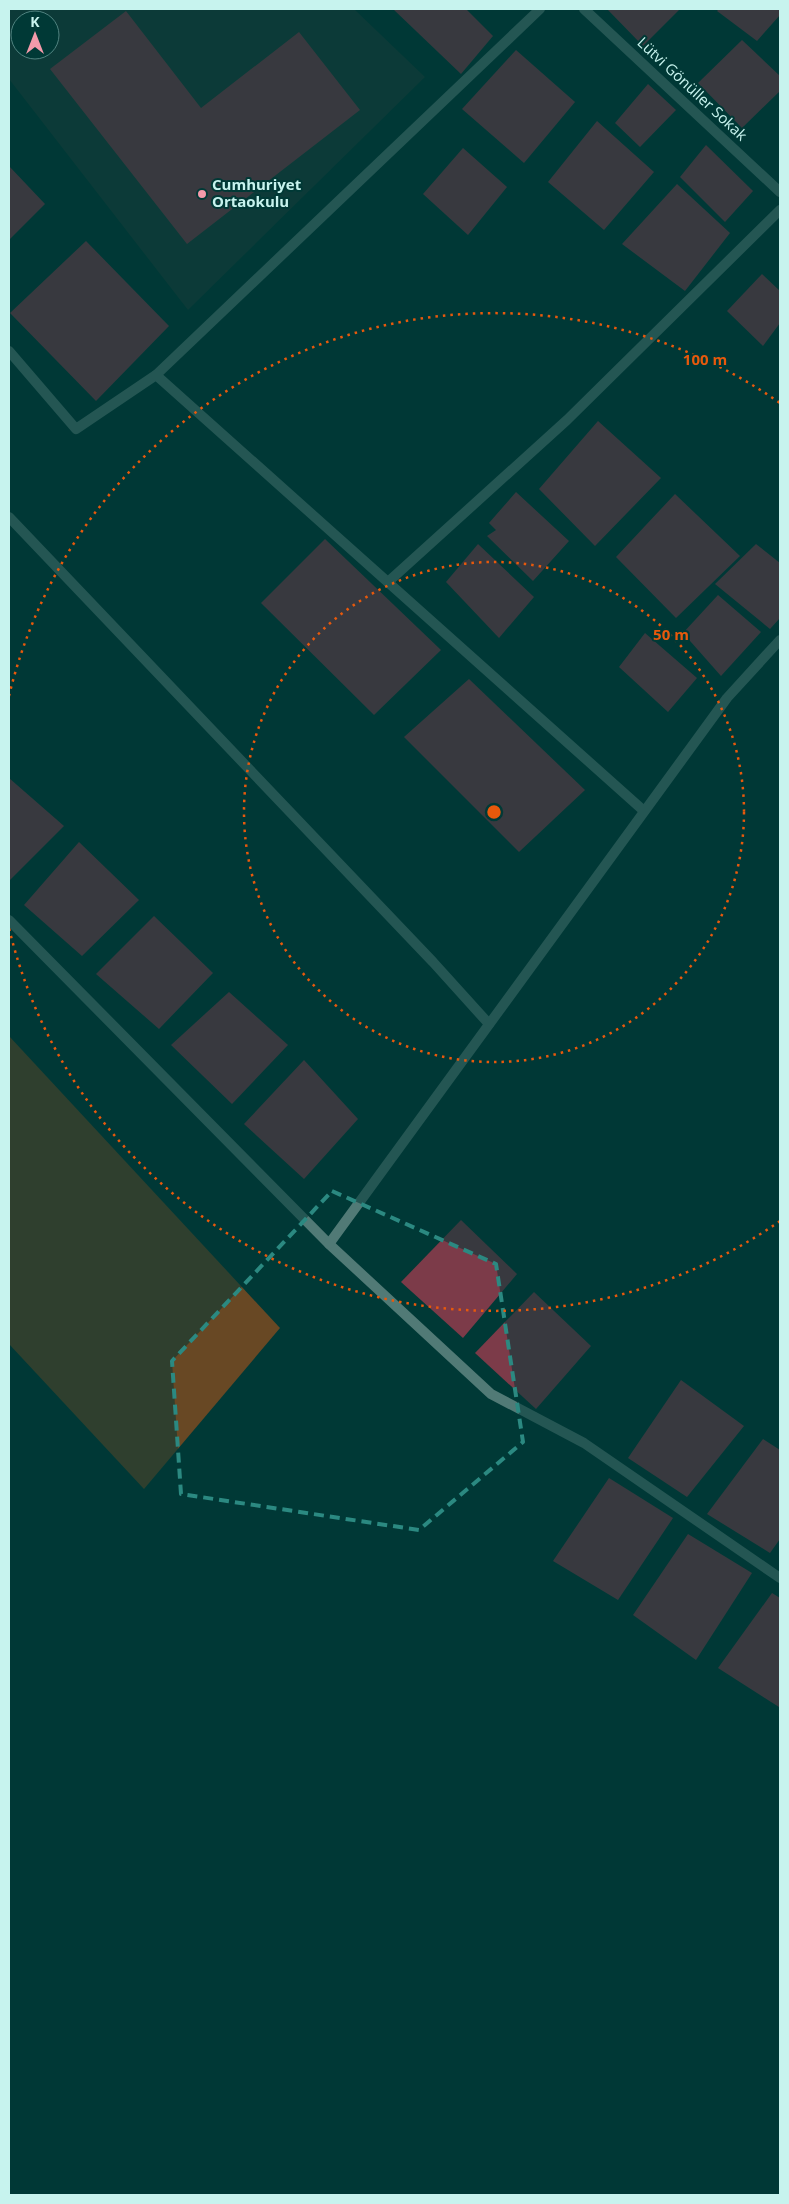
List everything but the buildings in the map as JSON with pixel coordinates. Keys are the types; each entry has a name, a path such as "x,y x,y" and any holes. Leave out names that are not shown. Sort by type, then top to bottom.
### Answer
{"street":[{"path":"9,351 76,429 156,375 540,9"},
{"name":"Lütvi Gönüller Sokak","path":"584,9 780,192"},
{"path":"388,582 567,420 780,210"},
{"path":"156,375 644,811"},
{"path":"9,517 433,962 489,1024"},
{"path":"329,1244 727,698 780,640"},
{"path":"9,920 329,1244 491,1394 584,1443 780,1578"}],"highlighted area":[{"path":"332,1191 496,1264 523,1442 419,1530 181,1494 172,1361"}],"shaded area":[{"name":"Cumhuriyet Ortaokulu","path":"9,9 354,9 425,77 188,310 9,79"},
{"path":"9,1036 280,1328 144,1489 9,1344"}],"place":[{"name":"Cumhuriyet Ortaokulu","path":"202,194"}]}
